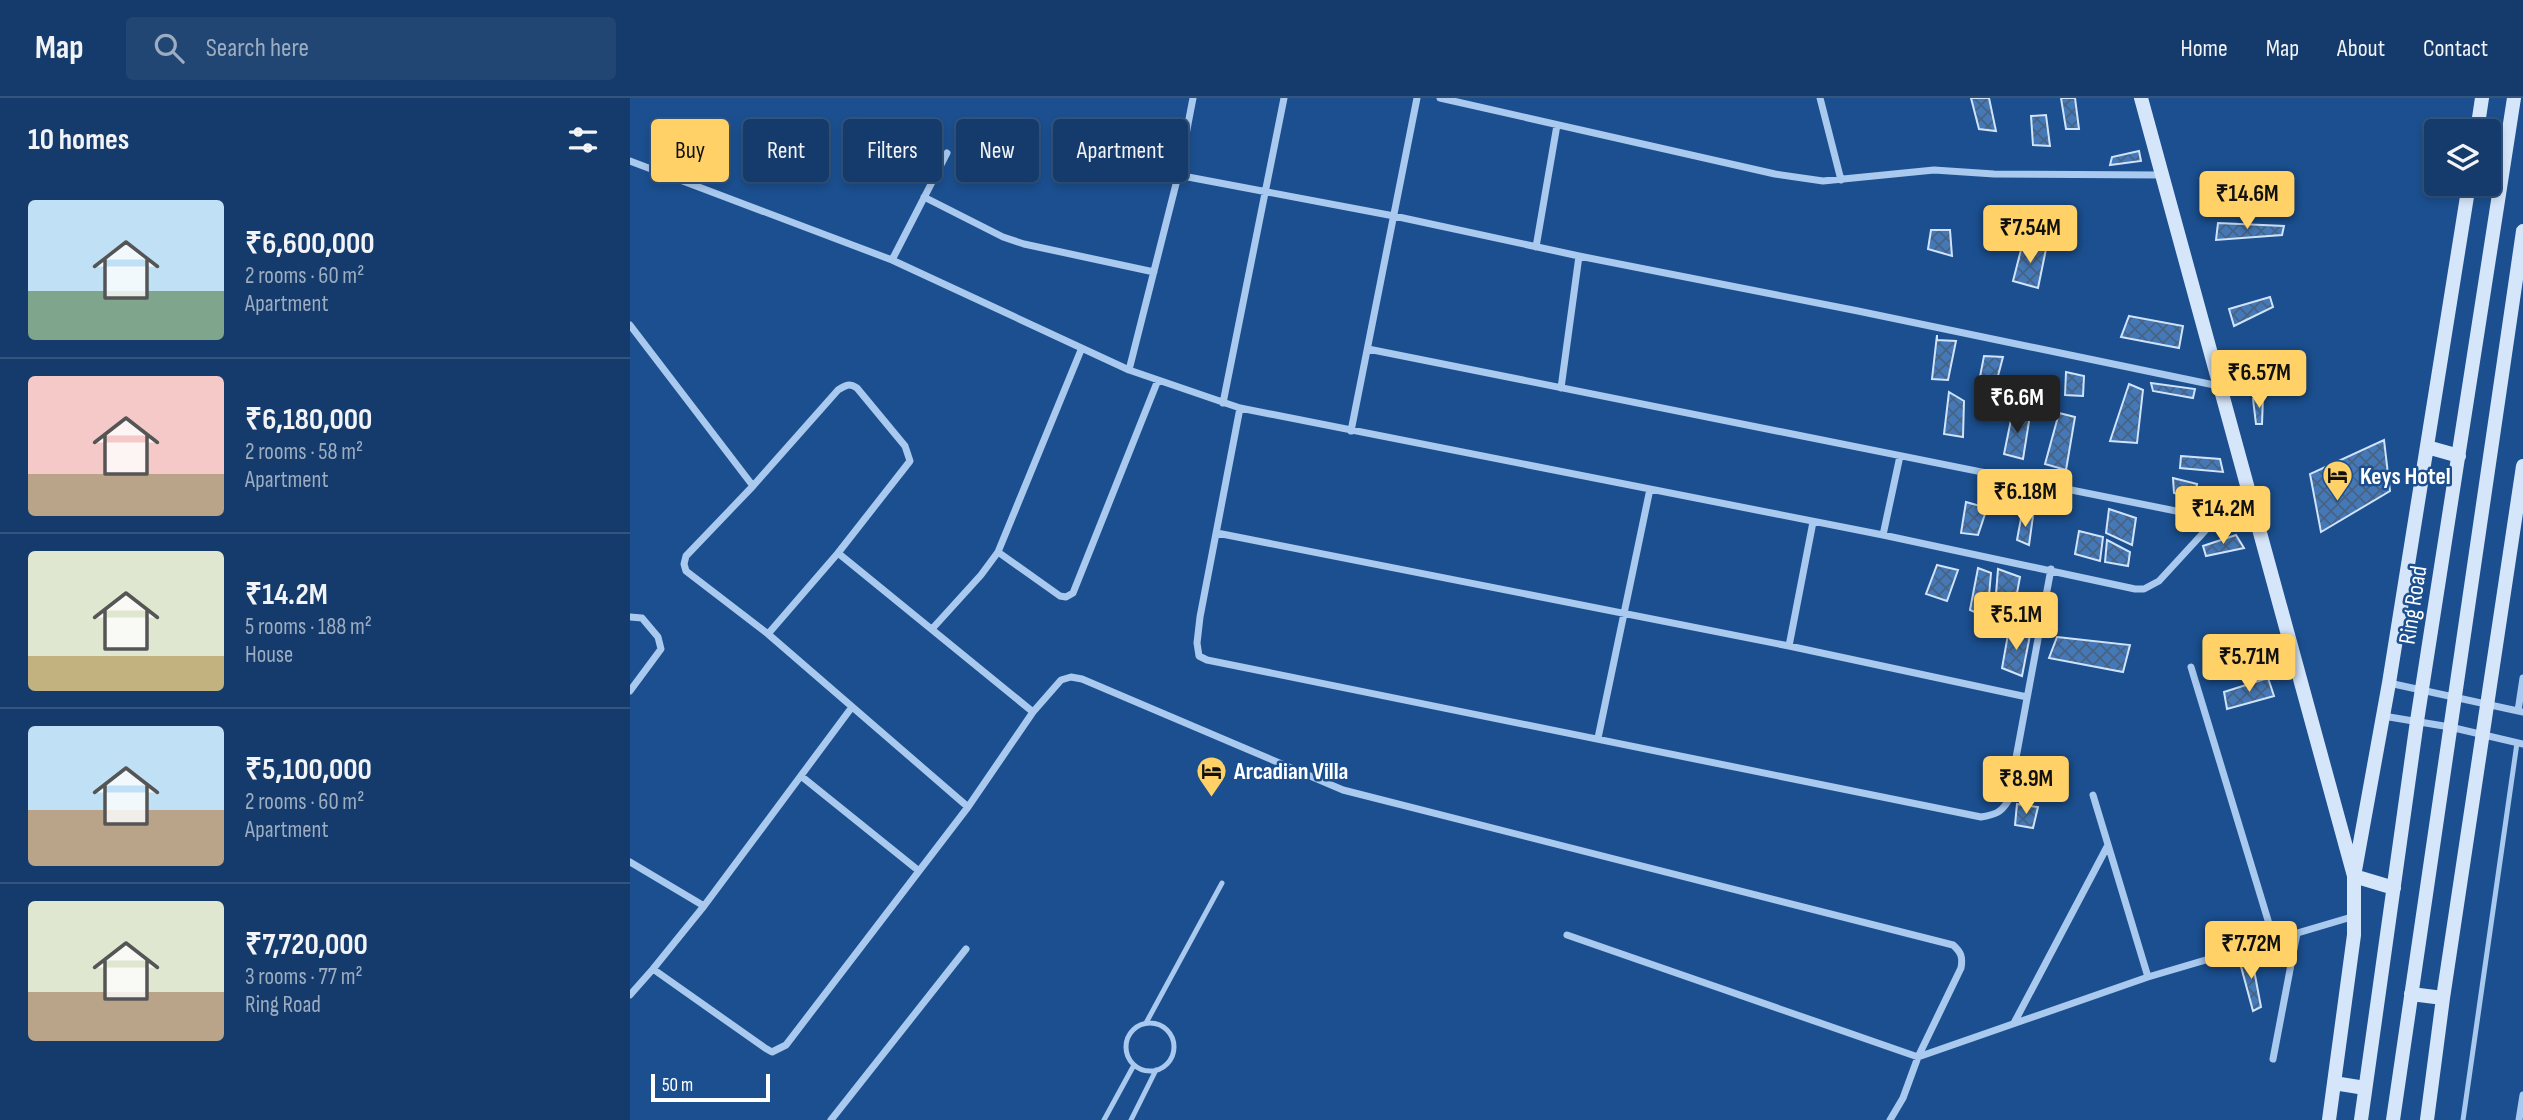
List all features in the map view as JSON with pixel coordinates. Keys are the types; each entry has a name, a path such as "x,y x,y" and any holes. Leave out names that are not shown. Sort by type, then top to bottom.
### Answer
{"street":[{"path":"1188,124 1193,98"},
{"path":"1223,403 1284,98"},
{"path":"1351,431 1418,98"},
{"path":"1440,98 1774,174 1823,181 1934,170 1994,174 2163,176"},
{"path":"1820,98 1841,180"},
{"path":"2141,98 2354,876 2356,916 2329,1120"},
{"path":"2479,119 2482,98"},
{"name":"Ring Road","path":"2361,1120 2417,721 2515,98"},
{"path":"1536,247 1556,125"},
{"path":"892,260 947,153"},
{"path":"632,164 892,260 1129,370 1240,408 2144,589 2159,581 2216,519"},
{"path":"1188,178 1394,216 2219,386"},
{"path":"1129,370 1176,182"},
{"path":"2354,876 2389,683 2467,196"},
{"path":"923,198 1003,237 1024,244 1154,272"},
{"path":"2393,1120 2523,231"},
{"path":"1561,388 1579,256"},
{"path":"630,325 753,486"},
{"path":"932,629 998,552 1081,349"},
{"path":"1367,349 2216,519 2256,524"},
{"path":"998,552 1060,596 1071,596 1158,380"},
{"path":"768,634 838,553 909,461 905,446 852,384 838,390 753,486 686,556 684,564 692,577 768,634 968,807"},
{"path":"1240,408 1200,618 1197,643 1199,656 1220,663 1981,817 2003,810 2008,801 2051,569"},
{"path":"2427,447 2459,456"},
{"path":"1883,535 1900,456"},
{"path":"2427,1120 2523,466"},
{"path":"1598,738 1650,489"},
{"path":"1789,646 1813,522"},
{"path":"1217,533 1789,646 2027,697"},
{"path":"838,553 1033,712"},
{"path":"630,617 642,618 659,636 661,649 630,691"},
{"path":"2191,667 2274,940"},
{"path":"653,968 765,1048 772,1052 780,1050 968,807 1033,712 1061,680 1083,678 1343,790 1953,945 1963,958 1961,968 1918,1057 1903,1098 1890,1120"},
{"path":"2389,683 2521,711 2523,678"},
{"path":"630,995 704,906 852,707"},
{"path":"2383,716 2450,727 2520,744"},
{"path":"801,776 919,871"},
{"path":"2093,795 2148,977"},
{"path":"2014,1024 2108,845"},
{"path":"630,862 704,906"},
{"path":"2354,876 2394,888"},
{"path":"1567,935 1918,1057 2148,977 2356,916"},
{"path":"2273,1059 2297,933"},
{"path":"831,1120 966,949"},
{"path":"2411,994 2443,998"},
{"path":"2334,1083 2365,1088"},
{"path":"2519,1120 2523,1095"}],"lane":[{"path":"2463,1120 2520,744"},
{"path":"1146,1023 1222,883"},
{"path":"1131,1120 1156,1070 1169,1061 1174,1045 1168,1031 1154,1023 1146,1023 1132,1030 1128,1036 1126,1052 1140,1069 1156,1070"},
{"path":"1104,1120 1134,1065"}],"building":[{"path":"1971,98 1989,98 1996,131 1979,129"},
{"path":"2061,98 2075,98 2079,129 2066,129"},
{"path":"2046,115 2050,146 2033,145 2031,116"},
{"path":"2139,151 2141,161 2110,165 2112,157"},
{"path":"2218,223 2284,226 2282,235 2216,240"},
{"path":"1931,230 1950,230 1952,256 1928,249"},
{"path":"2023,242 2046,249 2038,288 2013,281"},
{"path":"2270,297 2273,307 2234,326 2229,309"},
{"path":"2129,316 2183,326 2179,348 2121,337"},
{"path":"1937,335 1937,340 1956,341 1948,380 1932,379"},
{"path":"1984,356 2003,357 1991,402 1977,392"},
{"path":"2066,372 2084,376 2083,396 2065,395"},
{"path":"2151,383 2195,389 2193,398 2153,391"},
{"path":"2129,384 2143,390 2137,443 2110,441"},
{"path":"1949,392 1964,401 1963,437 1944,434"},
{"path":"2263,396 2262,424 2256,424 2253,399"},
{"path":"2013,410 2030,415 2023,459 2004,454"},
{"path":"2059,413 2075,417 2066,470 2045,464"},
{"path":"2384,440 2390,491 2321,532 2310,474"},
{"path":"2181,456 2220,459 2223,472 2180,468"},
{"path":"2173,478 2197,484 2195,498 2174,493"},
{"path":"1966,502 1987,508 1978,535 1961,533"},
{"path":"2109,509 2136,518 2132,545 2106,533"},
{"path":"2022,513 2033,516 2029,545 2017,540"},
{"path":"2079,531 2103,537 2100,561 2075,554"},
{"path":"2236,535 2244,548 2206,556 2203,546"},
{"path":"2107,540 2130,552 2128,566 2105,562"},
{"path":"1937,565 1958,570 1947,601 1926,594"},
{"path":"1978,568 1991,573 1987,618 1970,610"},
{"path":"1998,569 2020,577 2012,620 1994,619"},
{"path":"2009,629 2030,635 2022,676 2002,668"},
{"path":"2057,637 2130,645 2123,672 2049,658"},
{"path":"2268,678 2274,696 2227,709 2224,692"},
{"path":"2017,804 2038,807 2033,828 2015,825"},
{"path":"2251,954 2261,1007 2253,1011 2239,959"}],"place":[{"name":"Keys Hotel","path":"2337,503"},
{"name":"Arcadian Villa","path":"1211,798"}]}
